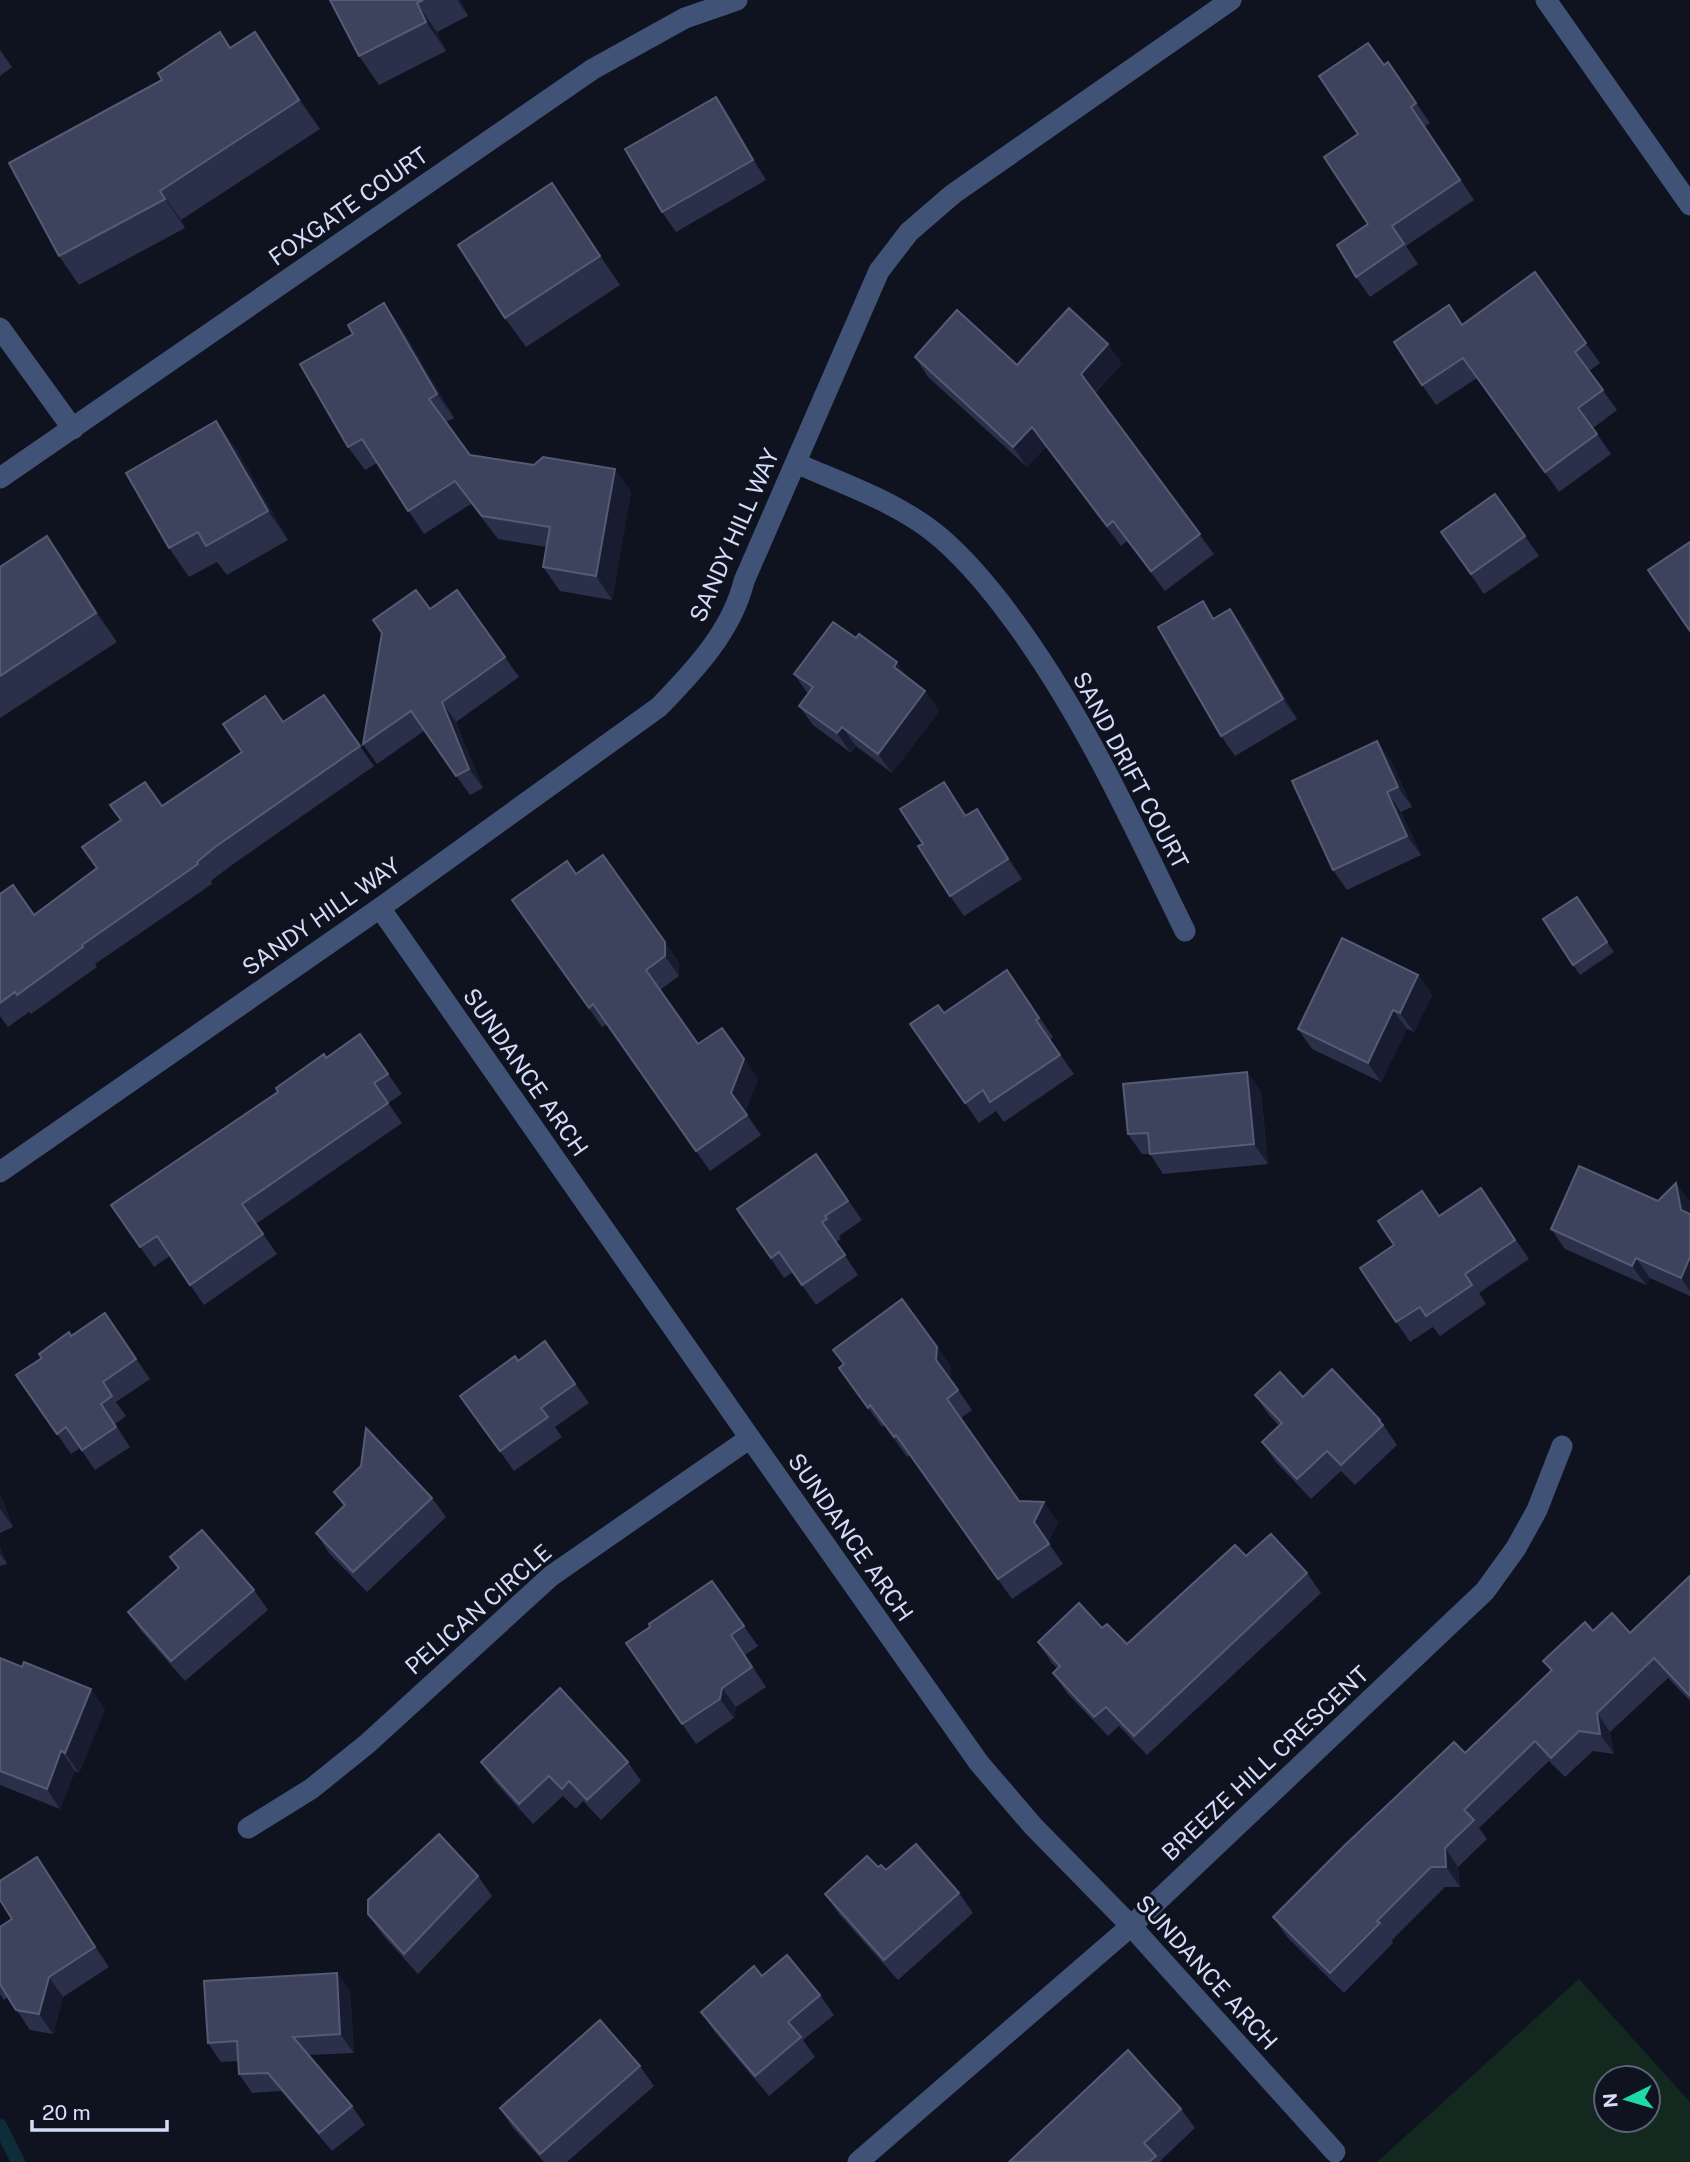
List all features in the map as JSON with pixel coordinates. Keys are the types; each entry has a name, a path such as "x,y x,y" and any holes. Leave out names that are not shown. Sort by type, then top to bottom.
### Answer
{"street":[{"name":"FOXGATE COURT","path":"0,478 593,69 685,18 737,0"},
{"name":"SANDY HILL WAY","path":"0,1172 380,908 659,707 693,672 721,633 741,594 744,581 879,271 909,232 953,194 1231,0"},
{"path":"1546,0 1690,205"},
{"path":"0,328 73,429"},
{"name":"SAND DRIFT COURT","path":"796,463 916,520 942,539 991,589 1046,666 1099,755 1185,931"},
{"name":"SUNDANCE ARCH","path":"380,908 979,1763 1033,1826 1131,1926 1335,2152"},
{"name":"PELICAN CIRCLE","path":"248,1828 311,1789 367,1744 551,1576 750,1438"},
{"name":"BREEZE HILL CRESCENT","path":"858,2162 1131,1926 1485,1591 1516,1548 1537,1510 1562,1446"}],"green space":[{"path":"1579,1979 1656,2064 1592,2064 1592,2134 1662,2134 1662,2071 1690,2102 1690,2162 1377,2162"}],"building":[{"path":"330,0 423,0 417,3 426,22 359,56"},
{"path":"220,32 230,48 255,32 299,100 160,191 165,199 59,256 9,163 162,80 158,73"},
{"path":"1368,43 1384,65 1388,62 1416,103 1411,107 1460,180 1392,226 1404,244 1356,277 1337,245 1368,224 1324,157 1358,134 1319,76"},
{"path":"716,97 753,160 662,212 625,149"},
{"path":"552,183 600,256 505,318 458,245"},
{"path":"1535,272 1586,343 1575,352 1603,390 1578,408 1597,434 1545,472 1463,358 1422,385 1394,342 1449,305 1462,325"},
{"path":"384,303 437,394 429,399 470,455 534,465 543,457 615,469 596,576 543,567 550,527 482,516 455,481 408,511 362,439 348,447 300,364 353,334 348,325"},
{"path":"1069,308 1108,344 1081,374 1200,534 1151,571 1113,521 1107,526 1032,427 1013,447 915,357 957,310 1017,365"},
{"path":"216,421 268,511 206,546 198,532 169,548 126,473"},
{"path":"1495,494 1525,536 1471,574 1441,532"},
{"path":"47,536 96,613 0,676 0,567"},
{"path":"1690,542 1690,631 1648,570"},
{"path":"416,590 430,609 457,590 505,657 442,702 469,769 456,776 411,711 363,744 382,633 373,620"},
{"path":"1203,601 1213,619 1230,609 1283,699 1221,736 1158,627"},
{"path":"833,622 856,638 859,634 897,662 894,667 925,691 878,754 842,727 837,733 799,706 813,687 794,674"},
{"path":"324,695 360,746 215,847 197,862 198,864 82,945 83,947 17,995 15,992 0,1003 0,894 13,885 34,915 97,868 82,847 121,820 110,805 145,782 162,806 242,752 223,724 265,696 283,722"},
{"path":"1377,741 1398,787 1387,792 1407,836 1333,870 1292,781"},
{"path":"944,782 965,816 977,809 1008,859 950,896 918,846 923,844 900,809"},
{"path":"603,855 665,942 665,956 646,970 698,1044 722,1028 744,1059 731,1093 747,1115 696,1151 593,1004 589,1008 512,900 567,861 576,874"},
{"path":"1577,897 1607,942 1573,965 1543,919"},
{"path":"1342,938 1418,975 1400,1013 1393,1010 1368,1063 1298,1029"},
{"path":"1007,970 1060,1055 990,1102 983,1090 965,1103 910,1024 938,1005 944,1013"},
{"path":"360,1034 388,1074 374,1083 388,1103 242,1204 263,1234 190,1285 157,1236 140,1247 111,1205 278,1092 276,1088 324,1054 326,1058"},
{"path":"1247,1072 1254,1144 1150,1154 1148,1133 1128,1134 1123,1084"},
{"path":"816,1154 848,1201 825,1216 827,1219 822,1222 845,1255 802,1285 779,1252 771,1258 737,1209"},
{"path":"1579,1166 1658,1201 1676,1183 1681,1210 1690,1214 1690,1257 1681,1278 1636,1258 1632,1266 1551,1229"},
{"path":"1481,1188 1515,1240 1465,1274 1472,1285 1426,1316 1420,1307 1396,1322 1360,1268 1394,1245 1378,1221 1422,1191 1439,1216"},
{"path":"902,1299 937,1347 936,1360 958,1390 947,1399 1019,1501 1044,1502 1034,1522 1049,1544 998,1579 896,1435 894,1437 870,1405 868,1408 839,1368 844,1364 833,1350"},
{"path":"105,1313 136,1359 103,1382 112,1396 101,1404 116,1427 82,1450 66,1427 57,1434 16,1375 42,1358 39,1354 69,1332 71,1336"},
{"path":"545,1341 575,1384 541,1408 548,1417 500,1451 460,1396 515,1356 518,1361"},
{"path":"1332,1369 1383,1425 1341,1465 1327,1451 1297,1479 1262,1442 1282,1423 1255,1395 1280,1372 1303,1397"},
{"path":"366,1428 432,1498 353,1572 316,1533 345,1505 334,1492 361,1466"},
{"path":"202,1530 254,1590 171,1661 128,1612 179,1568 170,1557"},
{"path":"1271,1534 1307,1573 1134,1736 1106,1707 1094,1717 1053,1673 1060,1666 1038,1642 1079,1603 1102,1628 1107,1624 1127,1644 1235,1545 1246,1556"},
{"path":"1690,1576 1690,1696 1654,1658 1597,1713 1600,1734 1579,1731 1551,1758 1535,1741 1464,1810 1474,1820 1445,1848 1446,1867 1431,1867 1330,1973 1273,1917 1454,1742 1465,1753 1552,1670 1543,1661 1585,1622 1593,1631 1612,1613 1630,1633"},
{"path":"712,1581 744,1626 731,1635 752,1667 722,1688 720,1699 682,1724 626,1643"},
{"path":"0,1658 22,1667 24,1662 91,1689 65,1753 61,1751 47,1789 0,1771"},
{"path":"560,1688 628,1762 587,1800 569,1781 562,1789 549,1776 519,1804 481,1762"},
{"path":"439,1834 478,1876 404,1954 368,1914 368,1900"},
{"path":"916,1844 959,1893 884,1960 825,1894 867,1856 878,1867 881,1865 886,1870"},
{"path":"37,1857 95,1947 49,1977 39,2014 16,2010 0,1984 0,1927 12,1919 0,1900 0,1881"},
{"path":"787,1955 820,1995 788,2022 801,2037 755,2076 701,2012 754,1966 762,1976"},
{"path":"337,1973 340,2034 293,2037 352,2106 319,2133 268,2073 239,2074 237,2041 208,2043 204,1981"},
{"path":"600,2020 640,2066 540,2154 500,2108"},
{"path":"1128,2050 1181,2109 1144,2143 1156,2156 1149,2162 1009,2162"}],"waterway":[{"path":"0,2126 18,2162"}]}
